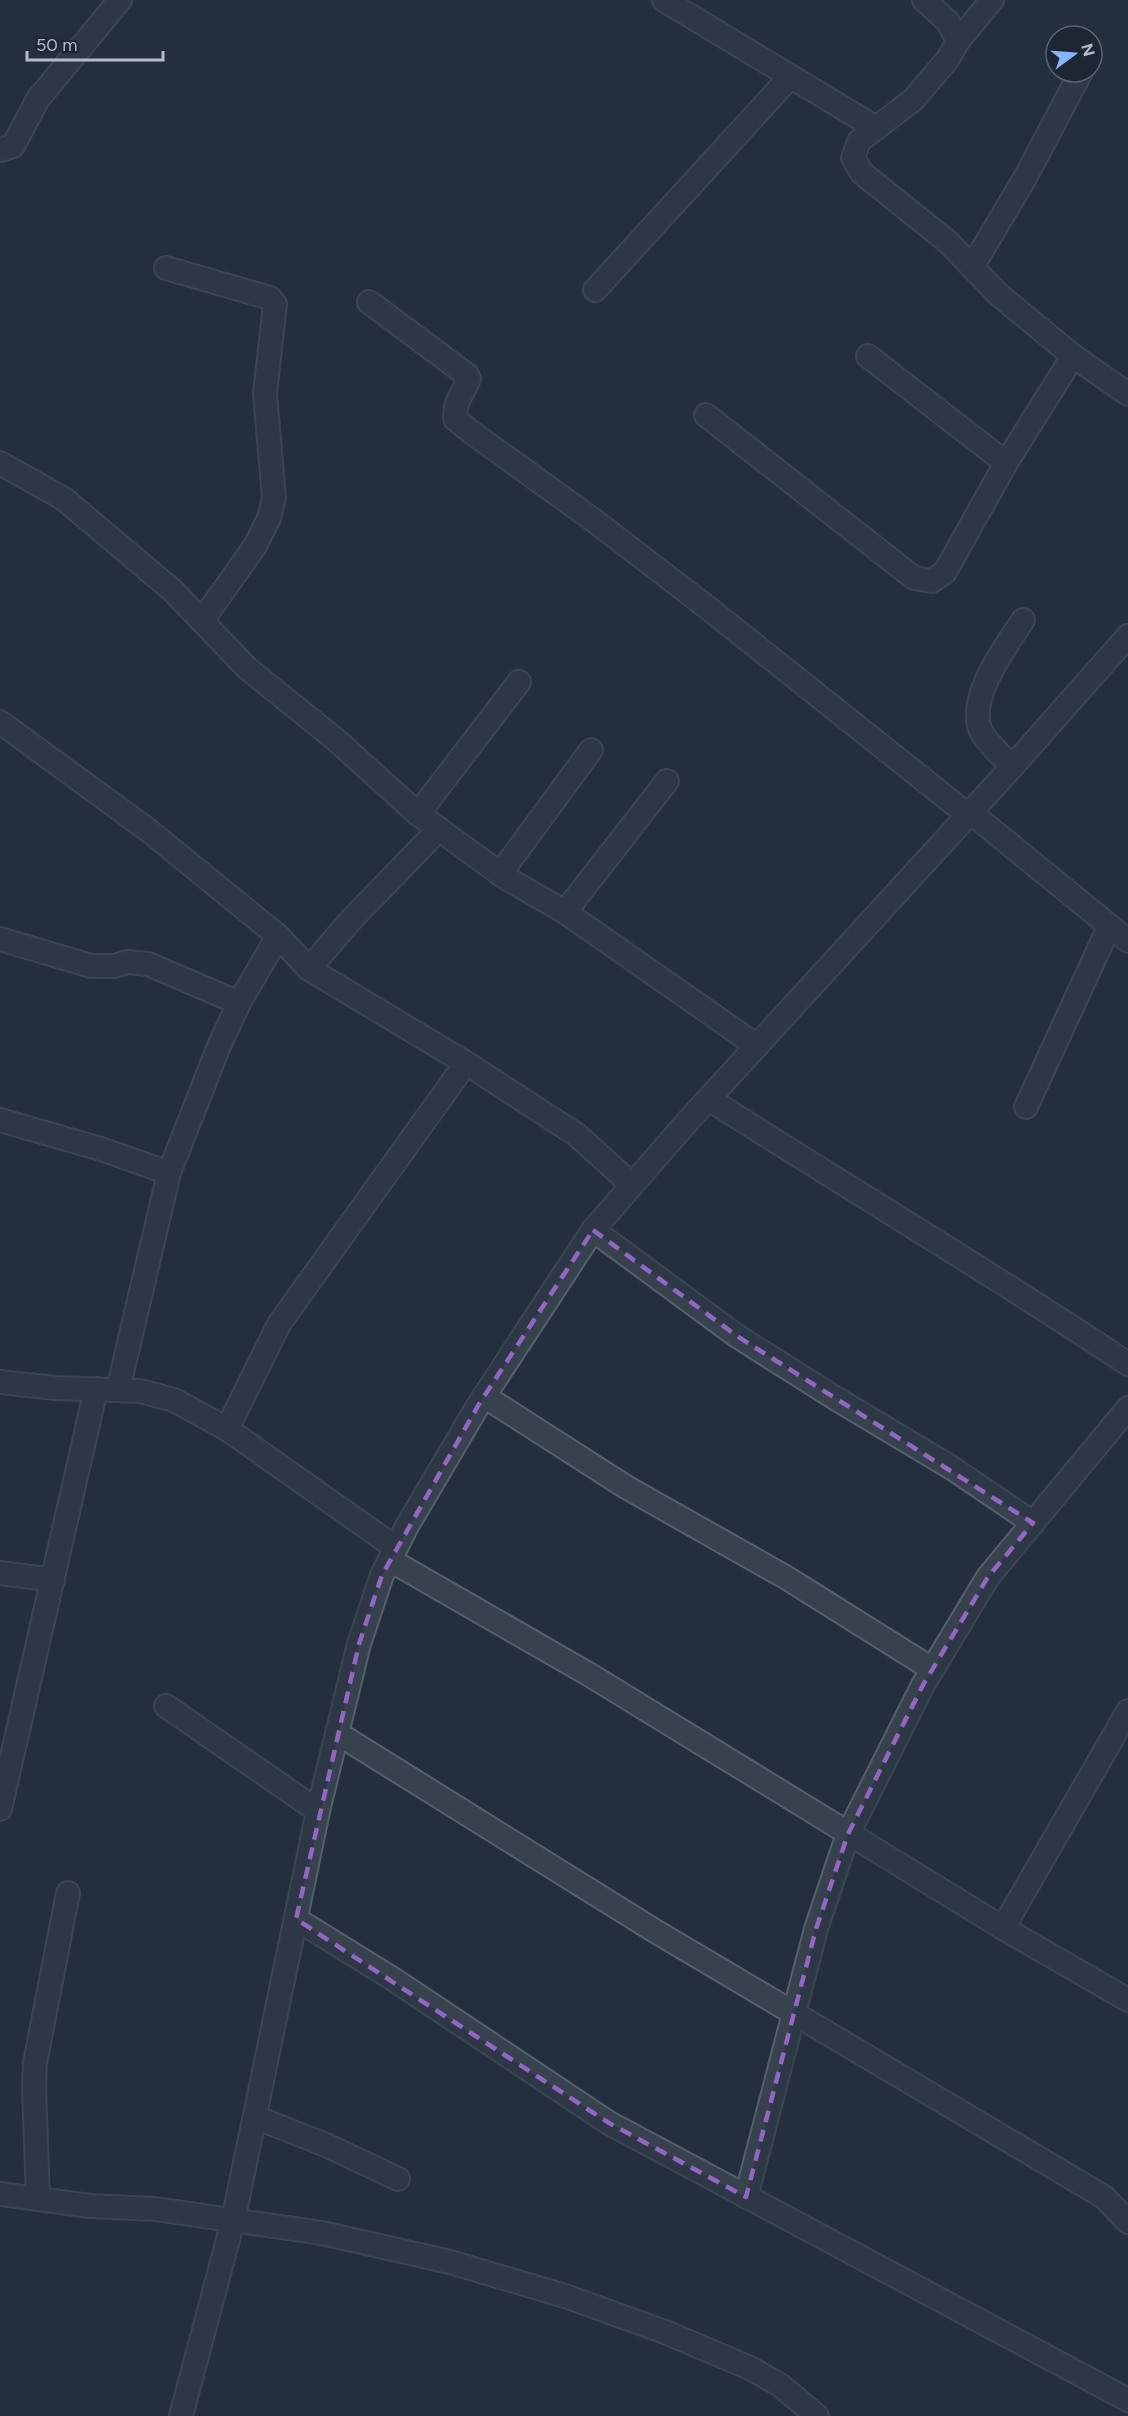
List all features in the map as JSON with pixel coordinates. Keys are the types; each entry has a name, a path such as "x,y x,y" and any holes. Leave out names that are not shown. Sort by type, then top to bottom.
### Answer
{"street":[{"path":"0,150 13,147 38,99 120,0"},
{"path":"664,0 876,128"},
{"path":"924,0 948,22 958,41"},
{"path":"992,0 958,41 948,59 913,99 859,141 853,158 862,173 948,242 998,294 1073,356 1128,394"},
{"path":"595,290 790,77"},
{"path":"972,267 1025,178 1075,84"},
{"path":"166,268 270,298 275,304 265,394 274,498 269,518 255,546 202,621"},
{"path":"369,302 467,375 469,379 459,394 455,406 455,419 680,586 1128,941"},
{"path":"868,356 1006,463"},
{"path":"706,415 914,578 932,581 945,573 1006,463 1073,356"},
{"path":"0,463 64,499 172,590 247,668 335,739 418,814 500,874 565,912 757,1046"},
{"path":"1011,767 981,730 977,705 998,659 1023,620"},
{"path":"181,2416 233,2221 318,1811 337,1733 359,1644 382,1575 393,1554 484,1396 594,1230 631,1184 1128,636"},
{"path":"418,814 519,682"},
{"path":"0,722 148,830 278,936 309,969 465,1063 577,1135 631,1184"},
{"path":"500,874 591,750"},
{"path":"565,912 667,781"},
{"path":"309,969 350,921 439,829"},
{"path":"1026,1107 1109,927"},
{"path":"0,1809 6,1758 53,1580 169,1173 219,1046 239,1004 278,936"},
{"path":"0,939 91,966 114,966 128,962 148,964 239,1004"},
{"path":"227,1429 279,1324 465,1063"},
{"path":"709,1098 823,1173 1056,1316 1128,1364"},
{"path":"0,1120 101,1149 169,1173"},
{"path":"594,1230 737,1336 952,1468 1033,1523"},
{"path":"0,1382 55,1388 140,1391 174,1400 227,1429 393,1554 848,1834 1003,1928 1128,2000"},
{"path":"484,1396 626,1487 787,1578 932,1670"},
{"path":"746,2197 816,1929 848,1834 932,1670 988,1577 1128,1408"},
{"path":"0,1573 53,1580"},
{"path":"166,1706 318,1811"},
{"path":"1003,1928 1128,1711"},
{"path":"337,1733 533,1857 1104,2197 1128,2222"},
{"path":"38,2199 35,2063 68,1893"},
{"path":"296,1919 393,1979 609,2123 1128,2400"},
{"path":"255,2117 326,2145 398,2180"},
{"path":"0,2194 90,2206 155,2209 322,2233 387,2246 565,2296 665,2332 750,2368 780,2385 817,2416"}],"highlighted area":[{"path":"593,1230 737,1336 1033,1523 988,1577 923,1685 848,1834 816,1929 746,2197 609,2123 296,1919 359,1644 382,1575 479,1404"}]}
